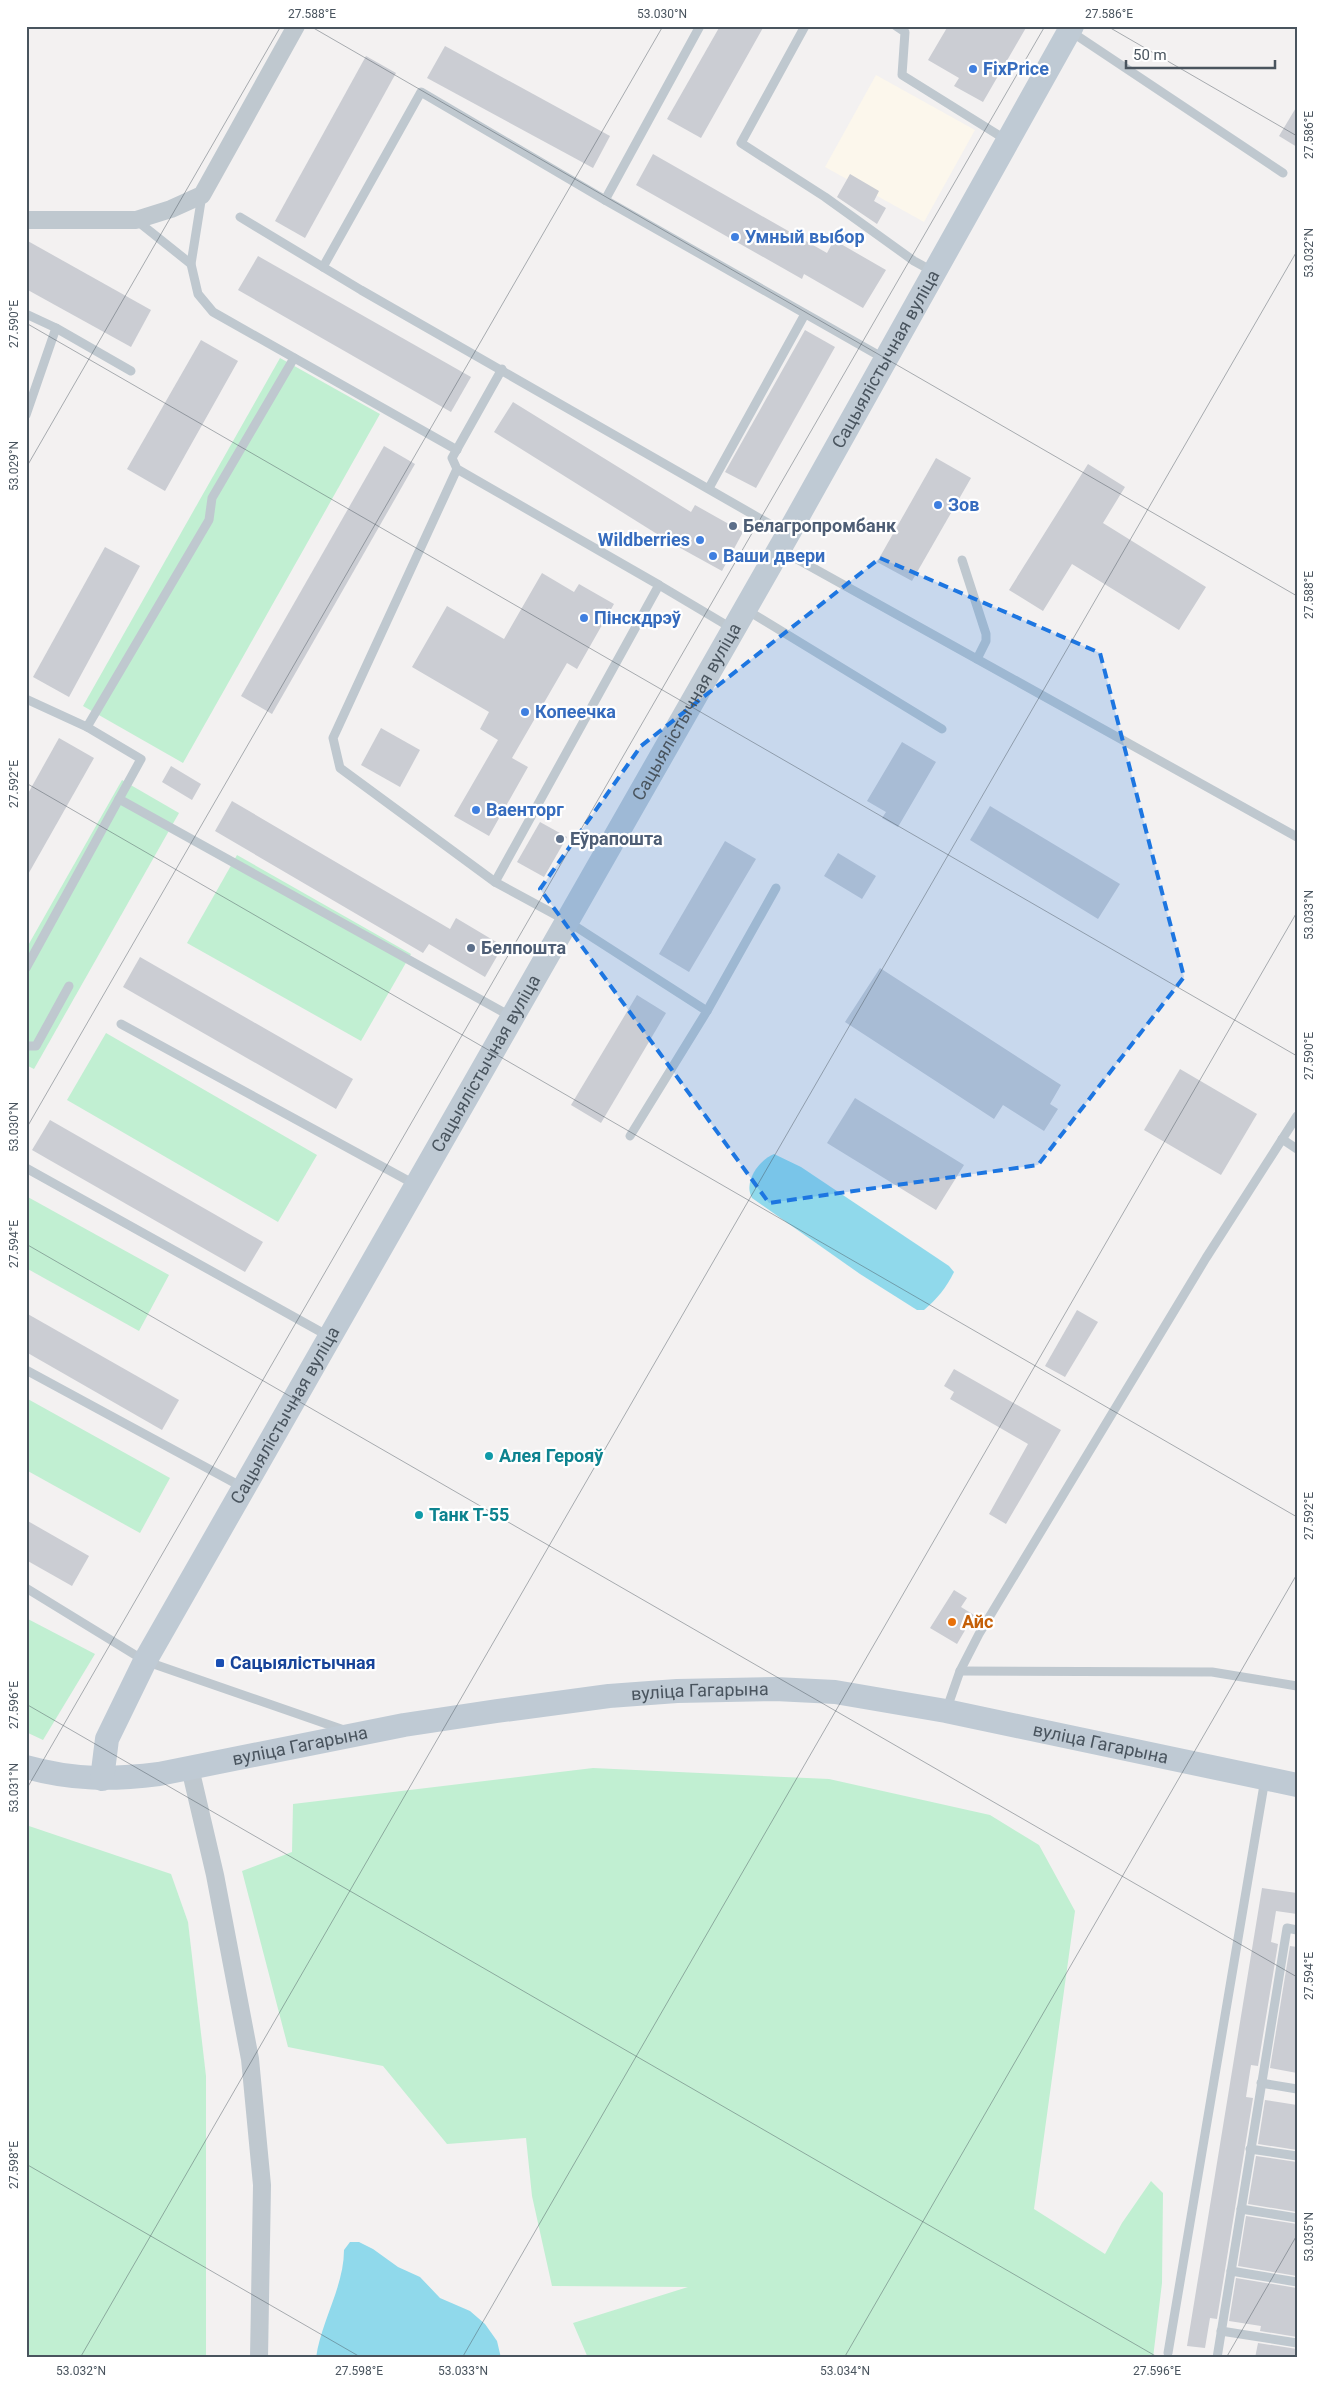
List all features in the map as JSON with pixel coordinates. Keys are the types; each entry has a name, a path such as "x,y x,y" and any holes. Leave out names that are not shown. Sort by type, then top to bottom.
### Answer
{"main road":[{"name":"Сацыялістычная вуліца","path":"102,1779 107,1739 145,1661 745,609 1071,28"},
{"name":"вуліца Гагарына","path":"102,1779 158,1774 356,1734 497,1711 609,1696 677,1691 775,1689 835,1692 946,1711 1297,1785"},
{"path":"26,1767 52,1774 102,1779"}],"street":[{"path":"26,220 136,220 171,209 202,195 296,26"},
{"path":"190,1768 215,1875 250,2059 262,2185 259,2358"}],"lane":[{"path":"606,200 700,26"},
{"path":"805,26 741,143 825,197 914,261 934,272"},
{"path":"896,26 906,32 902,75 1008,141"},
{"path":"1071,28 1283,173"},
{"path":"323,267 421,92 885,360"},
{"path":"202,195 191,264 198,294 213,312 457,450"},
{"path":"240,217 323,267 709,488 783,541 977,659 1297,837"},
{"path":"136,220 191,264"},
{"path":"26,314 56,328 131,371"},
{"path":"709,488 805,314"},
{"path":"26,415 56,328"},
{"path":"87,727 209,520 212,498 294,358"},
{"path":"502,369 452,458 457,469 733,629"},
{"path":"457,469 333,738 340,768 495,882 567,921 707,1011"},
{"path":"962,560 986,634 986,641 977,659"},
{"path":"495,882 659,585"},
{"path":"745,609 942,729"},
{"path":"26,699 87,727 141,759 26,968"},
{"path":"119,799 513,1017"},
{"path":"630,1136 707,1011 776,888"},
{"path":"26,1046 36,1046 68,986"},
{"path":"121,1024 416,1185"},
{"path":"946,1711 960,1671 979,1634 1170,1318 1297,1116"},
{"path":"1282,1139 1297,1148"},
{"path":"26,1168 330,1337"},
{"path":"26,1370 244,1488"},
{"path":"26,1588 145,1661 356,1734"},
{"path":"960,1671 1212,1672 1297,1686"},
{"path":"1168,2353 1265,1779"},
{"path":"1217,2358 1287,1928 1297,1930"},
{"path":"1261,2083 1297,2089"},
{"path":"1250,2149 1297,2156"},
{"path":"1241,2209 1297,2218"},
{"path":"1231,2271 1297,2282"},
{"path":"1221,2331 1297,2343"}],"highlighted area":[{"path":"880,558 1100,653 1184,977 1038,1165 769,1203 540,889 641,746"}],"shaded area":[{"path":"876,75 975,130 924,222 825,167"}],"green space":[{"path":"280,358 380,414 183,763 83,706"},
{"path":"122,780 179,813 34,1069 26,1065 26,949"},
{"path":"237,855 411,954 361,1041 187,943"},
{"path":"106,1033 317,1155 278,1222 67,1100"},
{"path":"26,1196 169,1275 139,1331 26,1268"},
{"path":"26,1398 170,1478 140,1533 26,1470"},
{"path":"26,1618 95,1654 43,1740 26,1732"},
{"path":"593,1768 829,1779 990,1815 1039,1845 1075,1911 1034,2209 1105,2254 1122,2223 1151,2181 1163,2193 1162,2283 1153,2358 588,2358 573,2323 688,2287 552,2286 532,2196 526,2138 447,2144 383,2066 288,2047 242,1871 292,1852 293,1804"},
{"path":"26,1825 171,1874 188,1922 206,2076 206,2358 26,2358"}],"water":[{"path":"774,1154 801,1167 949,1266 954,1272 937,1298 924,1310 917,1310 860,1274 752,1198 750,1185 754,1172 763,1161"},
{"path":"350,2242 359,2242 373,2249 398,2267 420,2277 440,2298 470,2311 485,2324 497,2341 501,2358 316,2358 322,2331 340,2277 344,2250"}],"building":[{"path":"720,26 764,26 701,138 667,119"},
{"name":"FixPrice","path":"948,26 1027,26 983,102 954,86 959,78 928,60"},
{"path":"445,46 610,136 593,168 427,78"},
{"path":"366,56 396,73 305,238 275,221"},
{"path":"1297,106 1297,147 1279,136"},
{"path":"653,154 827,253 834,240 886,270 863,308 804,274 802,279 636,185"},
{"path":"850,174 879,191 874,201 886,208 877,224 837,197"},
{"path":"26,240 151,310 131,347 26,289"},
{"path":"258,256 471,377 451,412 238,290"},
{"path":"805,330 835,347 756,488 725,472"},
{"path":"201,340 238,361 165,491 127,469"},
{"path":"513,402 691,512 695,505 743,532 722,571 673,544 494,432"},
{"path":"384,446 415,464 272,714 241,696"},
{"path":"936,458 971,478 912,581 877,562"},
{"path":"1088,464 1125,487 1103,523 1206,587 1179,630 1072,564 1043,611 1009,590"},
{"path":"105,547 140,566 69,697 33,677"},
{"path":"542,573 574,592 579,584 614,604 577,669 567,663 512,758 528,767 489,836 454,816 498,740 480,729 489,712 412,667 447,606 504,639"},
{"path":"381,728 420,750 400,787 361,765"},
{"path":"59,738 94,758 26,878 26,797"},
{"path":"902,742 936,762 898,827 882,818 886,812 867,801"},
{"path":"171,766 201,784 192,800 162,782"},
{"path":"232,801 450,929 456,918 503,946 485,977 429,944 423,953 215,831"},
{"path":"990,806 1120,884 1098,919 970,840"},
{"path":"540,822 567,837 544,877 517,862"},
{"path":"725,841 756,859 689,972 659,954"},
{"path":"838,853 876,876 862,899 824,876"},
{"path":"140,957 353,1079 336,1109 123,987"},
{"path":"880,968 1061,1085 1050,1104 1058,1109 1044,1131 1003,1105 994,1119 845,1022"},
{"path":"637,995 666,1013 601,1123 571,1105"},
{"path":"1180,1069 1257,1114 1221,1175 1144,1130"},
{"path":"855,1098 964,1165 936,1210 827,1143"},
{"path":"50,1120 263,1242 245,1272 32,1150"},
{"path":"1077,1310 1098,1322 1065,1377 1045,1366"},
{"path":"26,1313 179,1400 162,1430 26,1352"},
{"path":"954,1369 1061,1430 1006,1524 989,1514 1028,1444 950,1399 954,1392 944,1386"},
{"path":"26,1520 89,1556 72,1586 26,1560"},
{"name":"Айс","path":"954,1590 967,1598 961,1607 974,1615 957,1644 930,1628"},
{"path":"1262,1888 1297,1893 1297,1914 1276,1911 1271,1942 1278,1944 1258,2066 1251,2065 1246,2097 1253,2098 1217,2319 1210,2318 1205,2348 1187,2346"},
{"path":"1290,1946 1297,1947 1297,2073 1270,2068"},
{"path":"1265,2100 1297,2105 1297,2150 1258,2144"},
{"path":"1256,2156 1297,2162 1297,2212 1248,2204"},
{"path":"1246,2216 1297,2224 1297,2276 1238,2266"},
{"path":"1236,2278 1297,2288 1297,2337 1260,2331 1261,2326 1229,2321"},
{"path":"1258,2343 1297,2349 1297,2358 1255,2358"}],"place":[{"name":"FixPrice","path":"973,69"},
{"name":"Умный выбор","path":"735,237"},
{"name":"Зов","path":"938,505"},
{"name":"Белагропромбанк","path":"733,526"},
{"name":"Wildberries","path":"700,540"},
{"name":"Ваши двери","path":"713,556"},
{"name":"Пінскдрэў","path":"584,618"},
{"name":"Копеечка","path":"525,712"},
{"name":"Ваенторг","path":"476,810"},
{"name":"Еўрапошта","path":"560,839"},
{"name":"Белпошта","path":"471,948"},
{"name":"Алея Герояў","path":"489,1456"},
{"name":"Танк Т-55","path":"419,1515"},
{"name":"Айс","path":"952,1622"},
{"name":"Сацыялістычная","path":"220,1663"}]}
